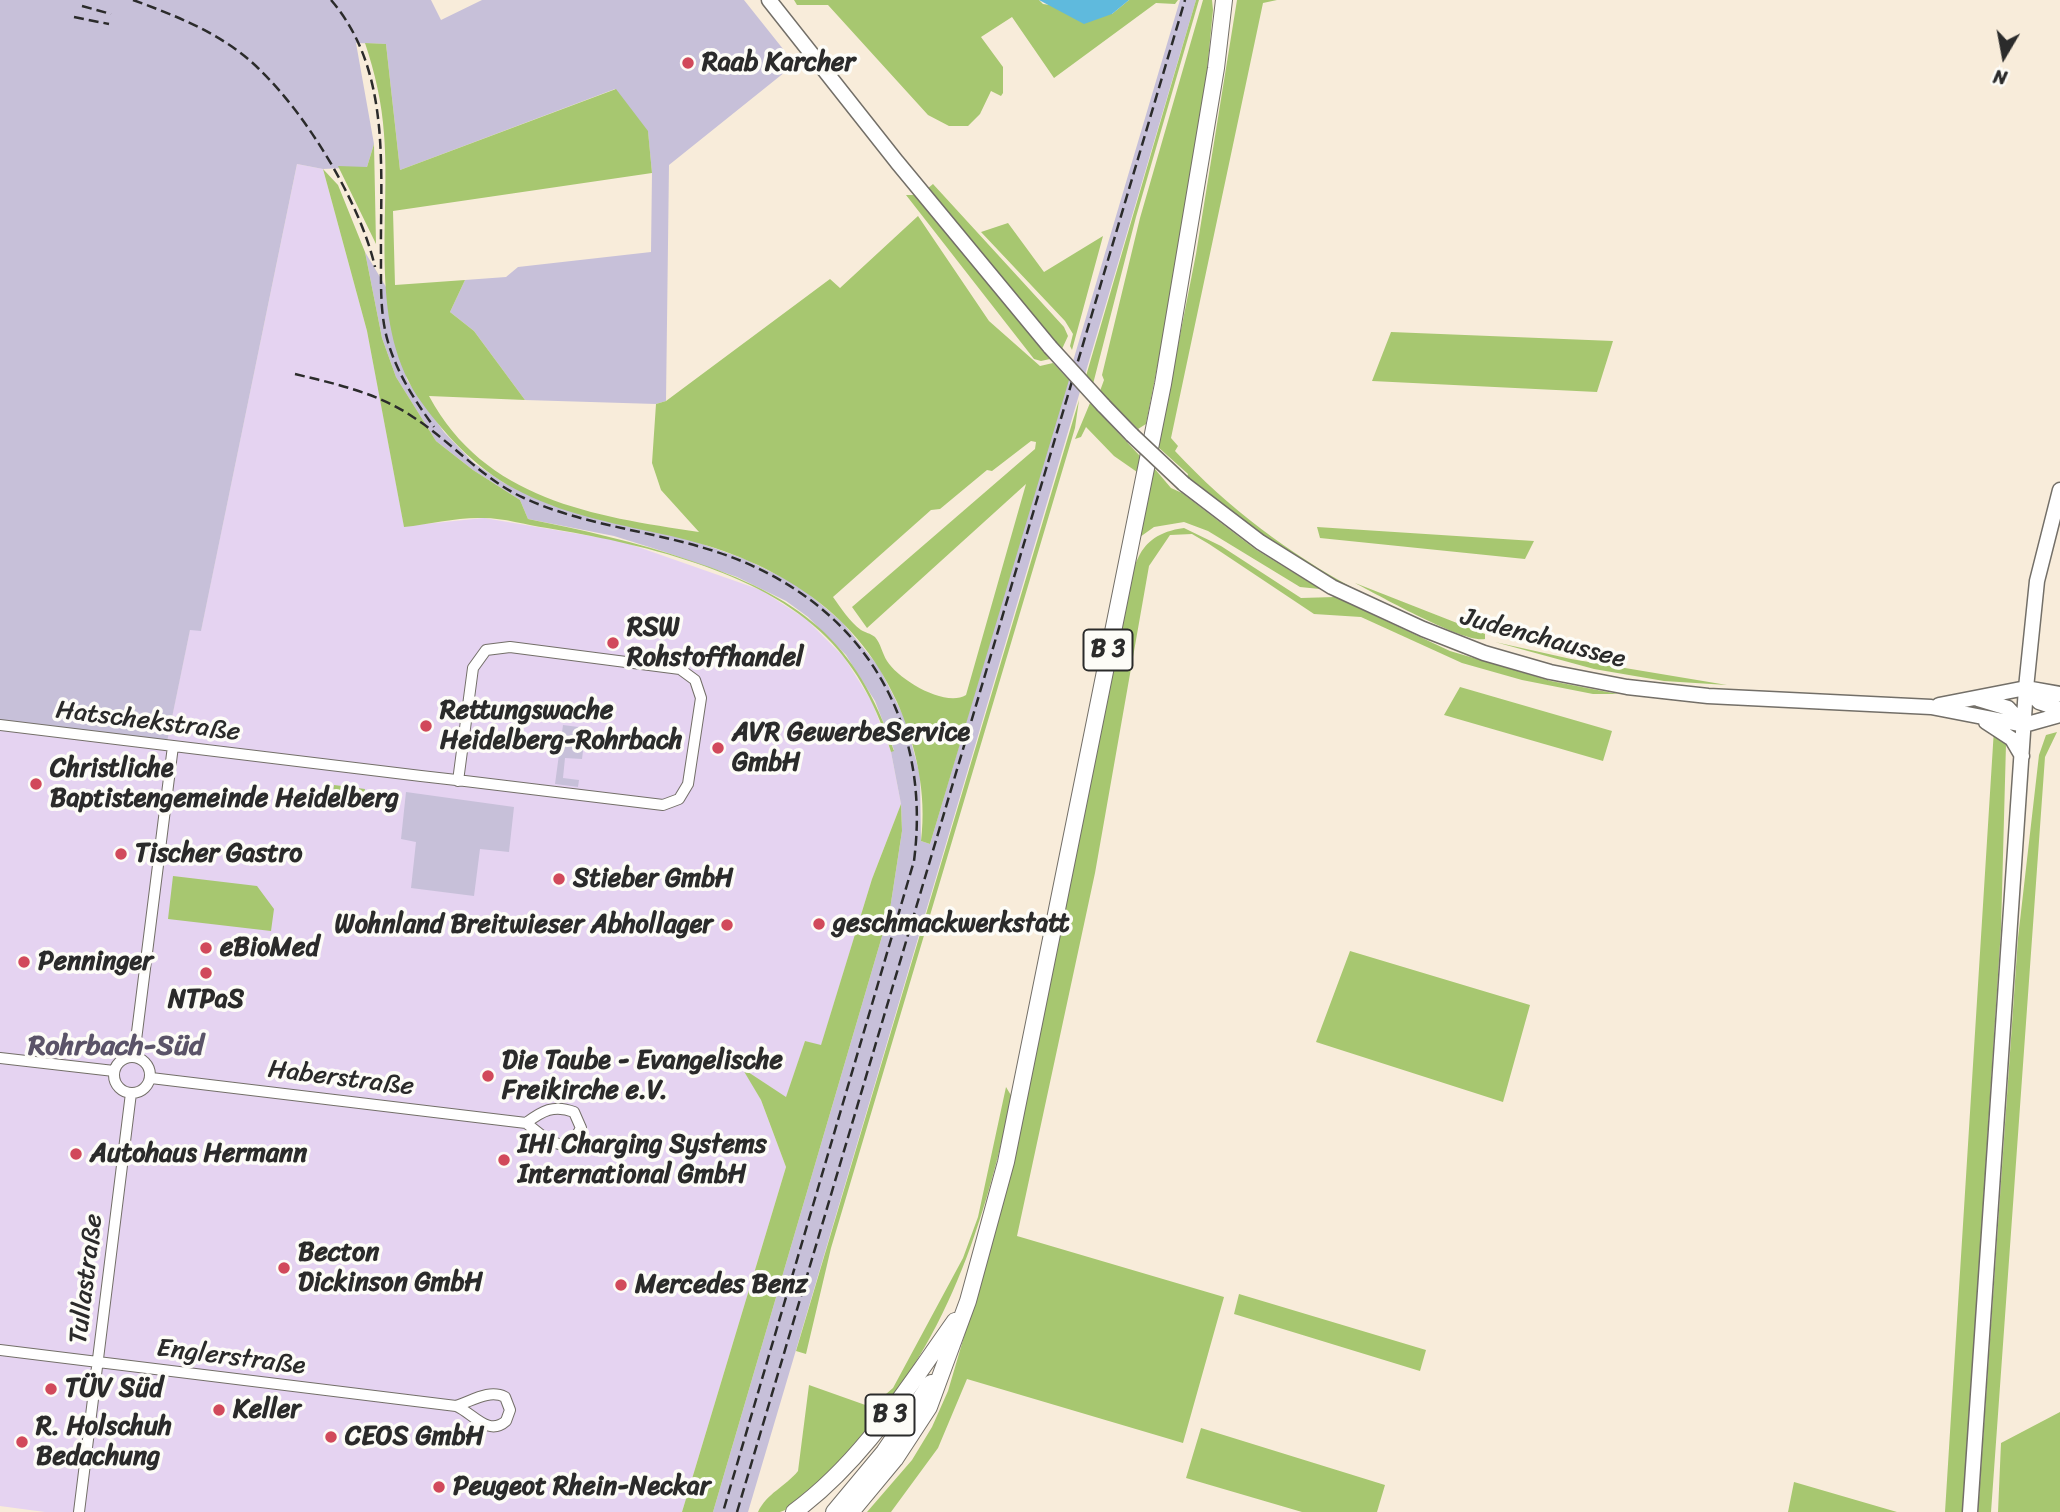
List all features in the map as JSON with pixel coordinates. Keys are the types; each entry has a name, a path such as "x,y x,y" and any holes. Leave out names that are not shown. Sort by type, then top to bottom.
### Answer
{"main road":[{"name":"Judenchaussee","path":"769,0 897,162 1050,347 1102,405 1184,484 1260,542 1332,587 1385,613 1484,653 1550,671 1627,687 1759,700 1931,707 2024,725"},
{"name":"B 3","path":"851,1512 914,1434 929,1406 968,1301 1006,1162 1163,384 1214,82 1224,0"},
{"path":"1970,1512 2026,688 2037,581 2060,490"},
{"name":"Judenchaussee","path":"1931,707 2026,688"},
{"path":"2026,688 2060,694"},
{"path":"2026,688 2039,702 2060,709"},
{"path":"1973,698 2008,708 2024,725"},
{"path":"1971,715 1999,728 2012,739 2022,756"},
{"path":"2024,725 2060,715"},
{"name":"B 3","path":"794,1512 829,1483 867,1444 911,1387 968,1301"},
{"name":"B 3","path":"834,1512 884,1452 945,1360"}],"street":[{"name":"Hatschekstraße","path":"0,725 458,781 663,805 679,799 688,784 701,698 695,680 680,669 510,647 486,650 473,668 458,781"},
{"path":"134,1056 173,746"},
{"path":"134,1056 146,1063 150,1077 143,1090 131,1093 118,1086 114,1070 122,1059 134,1056"},
{"path":"0,1058 114,1070"},
{"name":"Haberstraße","path":"150,1077 526,1123"},
{"name":"Tullastraße","path":"79,1512 131,1093"},
{"path":"561,1107 573,1112 581,1128 579,1138 571,1145 561,1146 550,1143 526,1123 546,1111 561,1107"},
{"name":"Englerstraße","path":"0,1350 456,1406 490,1394 499,1394 505,1397 510,1410 506,1421 494,1427 486,1426 456,1406"}],"shaded area":[{"path":"0,0 431,0 441,20 482,0 744,0 795,64 669,165 666,401 656,404 525,400 474,331 450,312 465,280 506,277 518,267 651,252 652,173 648,132 615,89 400,170 386,44 356,43 374,144 367,167 323,169 297,164 201,631 190,630 167,742 0,720"},
{"path":"1180,0 1196,0 748,1512 713,1512 890,909 902,831 901,804 891,752 894,750 875,701 846,655 808,617 786,601 737,577 665,552 614,536 528,519 520,500 473,470 436,441 396,377 382,338 365,252 386,287 407,380 444,432 474,463 504,483 551,505 694,541 745,559 798,585 842,622 879,667 905,719 920,775 921,841 930,844"},
{"name":"Rohrbach-Süd","path":"297,164 323,169 367,331 404,526 484,518 621,541 761,590 806,619 844,657 872,702 891,752 901,804 872,879 821,1046 805,1041 786,1098 744,1069 761,1100 786,1167 682,1512 45,1512 0,1506 0,720 167,741 190,629 201,630"},
{"path":"563,725 586,728 582,759 565,758 563,778 579,780 578,787 555,784"},
{"path":"406,792 514,807 509,852 480,849 474,896 411,888 416,842 401,839"}],"green space":[{"path":"794,0 1039,0 1043,4 1112,14 1129,0 1178,0 1175,4 1156,3 1054,78 1012,17 981,37 1003,67 1003,93 1001,96 991,91 980,114 968,126 949,126 928,115 828,5 797,5"},
{"path":"1196,0 1199,0 1136,217 1093,384 1086,376"},
{"path":"1203,0 1212,0 1213,10 1199,153 1146,424 1138,429 1100,391 1104,380 1102,375 1140,218"},
{"path":"1237,0 1277,0 1263,3 1171,438 1178,446 1175,451 1216,492 1260,528 1307,561 1356,590 1407,615 1460,636 1570,669 1504,657 1359,596 1286,553 1187,477 1188,474 1158,447 1196,254"},
{"path":"365,43 386,44 400,170 616,89 648,131 652,173 393,211 395,285 465,280 450,312 474,331 525,400 429,396 452,431 480,459 511,481 545,497 582,509 620,519 699,532 661,490 652,463 656,404 666,401 830,279 840,288 918,216 989,321 1040,366 1053,363 1069,380 930,844 921,841 921,787 915,752 897,702 879,668 858,639 833,614 774,573 741,558 671,536 577,514 523,493 493,476 467,454 443,430 422,403 405,373 394,341 388,307 385,273 384,134 380,99","holes":["1031,441 1036,442 1035,449 852,607 867,628 1026,484 966,695 946,698 923,690 893,668 875,637 857,627 833,597 931,510 940,509 987,470 992,471"]},
{"path":"374,144 376,244 338,166 367,167"},
{"path":"323,169 338,185 365,252 382,338 396,377 436,441 473,470 520,500 528,519 609,537 689,560 728,574 762,589 792,607 818,627 842,651 862,679 879,712 894,751 891,752 880,720 857,676 826,637 799,614 732,577 657,551 499,519 464,519 404,527 367,331"},
{"path":"933,184 1064,327 1068,336 1062,349 927,189"},
{"path":"906,195 914,195 1050,359 1034,359"},
{"path":"1008,223 1044,272 1103,236 1072,350 1070,346 1073,334 1065,321 981,232"},
{"path":"1391,332 1613,341 1597,392 1372,381"},
{"path":"1079,400 1075,428 831,1248 806,1354 796,1351"},
{"path":"1090,403 1140,456 1137,472 1114,456 1086,427 1081,437 1075,439"},
{"path":"1154,468 1171,488 1182,493 1255,549 1320,589 1300,587 1208,531 1184,522 1154,527 1140,537"},
{"path":"1317,527 1534,541 1525,559 1320,538"},
{"path":"1184,528 1221,546 1301,598 1335,597 1450,651 1551,681 1618,694 1593,694 1522,680 1462,663 1361,617 1314,614 1192,534 1170,535 1149,566 1095,873 1017,1236 1224,1297 1183,1443 967,1379 938,1448 891,1512 867,1512 912,1460 932,1427 948,1391 996,1228 1016,1145 1130,581 1145,546 1167,532"},
{"path":"1355,583 1485,634 1485,639 1475,639 1441,627"},
{"path":"1495,642 1571,659 1727,685 1664,681 1594,669"},
{"path":"1460,687 1612,731 1603,761 1444,715"},
{"path":"1994,729 2006,744 2001,929 1963,1512 1945,1512"},
{"path":"2057,732 2045,757 1991,1512 1978,1512 2018,938 2039,755 2046,735"},
{"path":"334,785 365,789 363,806 332,803"},
{"path":"901,804 902,831 890,909 713,1512 682,1512 786,1167 761,1100 742,1068 786,1097 805,1041 821,1045 872,879"},
{"path":"173,876 257,886 274,909 271,931 168,919"},
{"path":"1350,951 1530,1005 1503,1102 1316,1042"},
{"path":"1006,1087 1012,1097 1000,1149 971,1246 953,1292 906,1378 876,1420 820,1482 787,1509 780,1512 758,1512 766,1500 798,1471 809,1385 871,1407 893,1388 963,1258 978,1217"},
{"path":"1239,1294 1426,1350 1420,1371 1234,1314"},
{"path":"2060,1412 2060,1512 1998,1512 2001,1443"},
{"path":"1201,1428 1385,1485 1377,1512 1302,1512 1186,1478"},
{"path":"1794,1482 1897,1512 1788,1512"}],"water":[{"path":"1039,0 1129,0 1112,14 1084,24"}],"railway":[{"path":"133,0 216,36 246,57 277,88 313,135 344,188 368,242 375,267"},
{"path":"331,0 351,28 373,89 381,156 381,289 385,332 402,376 434,427"},
{"path":"737,1512 1185,0"},
{"path":"82,6 111,14"},
{"path":"74,17 109,24"},
{"path":"295,374 356,390 400,409 427,427 494,481 524,498 595,522 717,552 766,572 809,599 845,631 875,669 897,711 911,757 917,807 914,861 723,1512"}],"place":[{"name":"Raab Karcher","path":"688,63"},
{"name":"RSW Rohstoffhandel","path":"613,643"},
{"name":"Rettungswache Heidelberg-Rohrbach","path":"426,726"},
{"name":"AVR GewerbeService GmbH","path":"718,748"},
{"name":"Christliche Baptistengemeinde Heidelberg","path":"36,784"},
{"name":"Tischer Gastro","path":"121,854"},
{"name":"Stieber GmbH","path":"559,879"},
{"name":"geschmackwerkstatt","path":"819,924"},
{"name":"Wohnland Breitwieser Abhollager","path":"727,925"},
{"name":"eBioMed","path":"206,948"},
{"name":"Penninger","path":"24,962"},
{"name":"NTPaS","path":"206,973"},
{"name":"Die Taube - Evangelische Freikirche e.V.","path":"488,1076"},
{"name":"Autohaus Hermann","path":"76,1154"},
{"name":"IHI Charging Systems International GmbH","path":"504,1160"},
{"name":"Becton Dickinson GmbH","path":"284,1268"},
{"name":"Mercedes Benz","path":"621,1285"},
{"name":"TÜV Süd","path":"51,1389"},
{"name":"Keller","path":"219,1410"},
{"name":"CEOS GmbH","path":"331,1437"},
{"name":"R. Holschuh Bedachung","path":"22,1442"},
{"name":"Peugeot Rhein-Neckar","path":"439,1487"}],"district":[{"name":"Rohrbach-Süd","path":"116,1047"}]}
